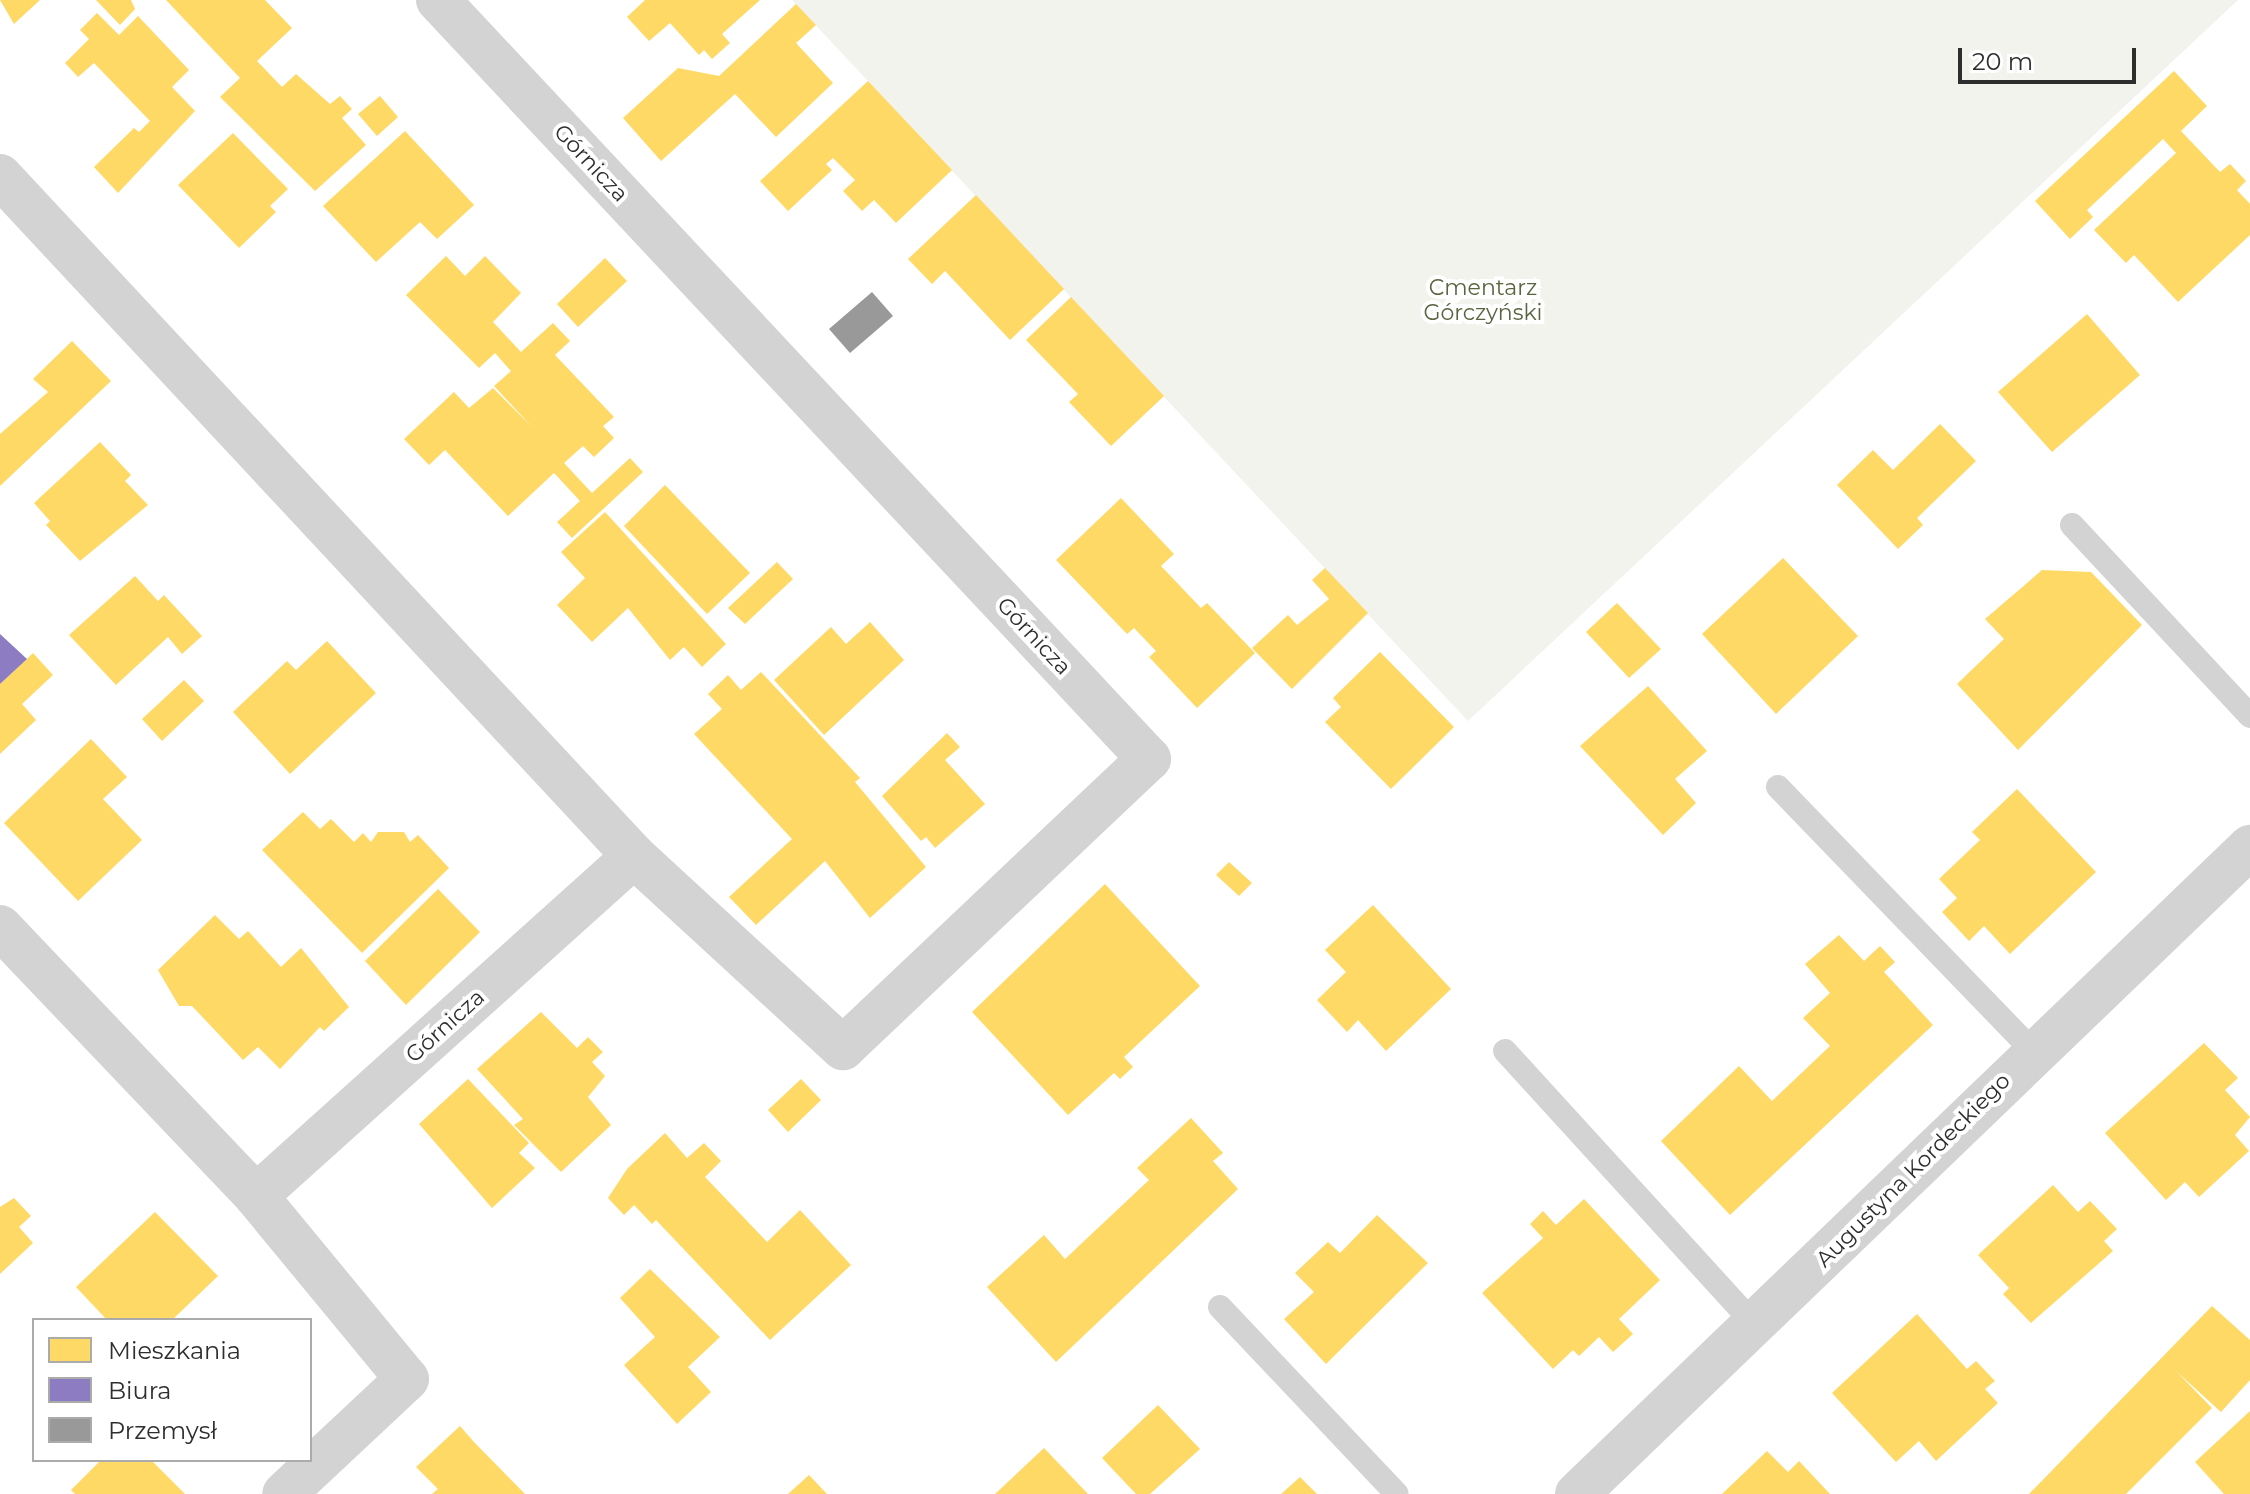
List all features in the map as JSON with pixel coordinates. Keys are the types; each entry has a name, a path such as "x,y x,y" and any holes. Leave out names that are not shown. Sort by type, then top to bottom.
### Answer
{"street":[{"name":"Górnicza","path":"0,176 634,856 843,1048 1149,759 438,0"},
{"name":"Augustyna Kordeckiego","path":"1577,1494 2250,847"},
{"name":"Górnicza","path":"256,1196 634,856"},
{"path":"0,927 256,1196 407,1379 284,1494"}],"lane":[{"path":"2072,525 2250,716"},
{"path":"1778,787 2034,1052"},
{"path":"1505,1051 1755,1325"},
{"path":"1220,1307 1397,1494"}],"green space":[{"name":"Cmentarz Górczyński","path":"792,0 2238,0 1468,721"}],"building: Mieszkania":[{"path":"0,0 40,0 14,24"},
{"path":"96,0 131,0 135,9 120,25"},
{"path":"166,0 265,0 292,28 257,61 282,87 296,74 330,104 340,96 352,109 342,118 366,145 315,191 220,97 240,78"},
{"path":"645,0 760,0 722,34 730,43 712,59 704,50 699,55 670,23 649,41 627,17"},
{"path":"796,4 816,25 796,43 833,83 776,137 735,94 661,161 623,118 678,68 719,76"},
{"path":"97,13 119,35 138,16 189,70 172,87 195,111 118,193 94,167 134,128 139,132 150,121 94,63 78,77 65,63 89,39 80,30"},
{"path":"2174,71 2207,106 2181,131 2220,172 2230,164 2246,181 2237,190 2250,204 2250,235 2178,302 2134,255 2126,263 2094,230 2176,153 2163,139 2087,210 2093,217 2070,239 2035,201"},
{"path":"868,81 952,170 896,223 874,200 862,211 843,191 855,180 833,158 826,164 832,170 788,211 760,181"},
{"path":"380,96 398,117 377,136 358,114"},
{"path":"405,131 474,205 437,239 420,222 376,262 323,206"},
{"path":"233,133 288,189 270,206 276,212 239,248 178,185"},
{"path":"976,195 1064,289 1010,340 945,271 932,284 908,259"},
{"path":"446,256 465,276 485,256 521,293 493,322 521,352 553,323 570,341 555,355 614,417 603,426 614,438 594,457 583,446 564,463 592,493 630,458 643,472 572,538 557,522 580,501 554,473 508,516 445,450 429,465 404,439 454,392 469,408 493,388 533,428 494,386 511,371 495,353 479,368 406,295"},
{"path":"605,258 627,281 578,327 557,304"},
{"path":"1071,297 1164,396 1111,446 1069,402 1078,394 1026,340"},
{"path":"2087,314 2140,375 2052,452 1998,392"},
{"path":"72,341 111,381 0,486 0,434 48,392 33,379"},
{"path":"1940,424 1976,461 1917,518 1923,525 1898,549 1837,485 1873,450 1893,470"},
{"path":"100,442 131,475 125,481 148,505 80,561 46,525 50,521 34,503"},
{"path":"665,485 750,573 707,614 624,526"},
{"path":"1121,498 1174,554 1161,566 1201,608 1207,603 1255,653 1197,708 1149,657 1156,651 1134,628 1127,634 1056,560"},
{"path":"605,512 726,644 702,667 684,647 670,660 628,608 592,642 557,605 585,578 561,552"},
{"path":"1783,558 1858,636 1776,714 1702,634"},
{"path":"777,562 793,579 745,624 728,608"},
{"path":"1325,568 1368,613 1292,689 1252,648 1288,615 1297,625 1329,599 1312,580"},
{"path":"2042,570 2091,572 2142,625 2018,750 1957,684 2004,639 1985,619"},
{"path":"135,576 158,601 164,595 202,636 182,654 168,637 116,685 69,635"},
{"path":"1617,603 1661,649 1629,678 1586,632"},
{"path":"870,622 904,660 824,735 774,680 831,627 846,644"},
{"path":"327,641 376,693 290,774 233,712 287,661 296,670"},
{"path":"1380,652 1454,727 1391,789 1325,722 1341,707 1333,698"},
{"path":"33,653 53,675 22,704 36,720 0,754 0,684"},
{"path":"761,672 860,778 855,782 926,867 870,918 825,861 756,925 729,897 792,839 694,734 722,709 708,694 728,675 741,690"},
{"path":"184,680 204,701 162,741 142,719"},
{"path":"1648,686 1707,751 1675,779 1696,803 1663,835 1580,746"},
{"path":"947,733 960,747 945,760 985,804 935,848 926,837 921,841 882,796"},
{"path":"91,739 127,777 103,799 142,840 78,901 4,823"},
{"path":"2017,789 2096,872 2010,954 1984,926 1969,941 1942,912 1957,898 1939,879 1980,840 1972,832"},
{"path":"303,812 320,829 331,819 354,842 363,833 371,842 378,832 404,832 410,842 418,835 449,868 362,953 262,850"},
{"path":"1229,862 1252,883 1239,896 1216,875"},
{"path":"1105,884 1200,986 1124,1057 1133,1067 1120,1079 1114,1073 1068,1115 972,1012"},
{"path":"438,889 480,932 406,1005 365,961"},
{"path":"1373,905 1451,989 1386,1051 1358,1020 1347,1032 1317,1000 1346,972 1325,950"},
{"path":"215,915 239,939 248,931 281,967 301,948 349,1007 324,1031 320,1027 280,1069 258,1047 243,1060 192,1006 179,1006 158,970"},
{"path":"1839,935 1864,961 1880,946 1895,962 1884,972 1933,1025 1730,1215 1661,1141 1739,1066 1772,1101 1830,1046 1803,1018 1830,993 1805,964"},
{"path":"541,1012 577,1048 588,1037 603,1052 592,1062 605,1076 588,1097 611,1125 561,1172 514,1125 523,1119 477,1069"},
{"path":"2204,1043 2238,1078 2225,1090 2250,1117 2235,1135 2249,1151 2199,1197 2185,1182 2166,1200 2105,1133"},
{"path":"468,1079 529,1143 519,1153 535,1168 492,1208 419,1124"},
{"path":"801,1079 821,1100 788,1132 768,1110"},
{"path":"1191,1118 1223,1153 1213,1161 1238,1189 1056,1362 987,1287 1044,1235 1065,1259 1149,1180 1137,1168"},
{"path":"665,1133 687,1158 704,1143 721,1161 705,1177 767,1242 800,1210 851,1265 770,1340 656,1220 652,1224 634,1205 624,1215 608,1198 627,1169"},
{"path":"2053,1185 2078,1212 2090,1201 2117,1229 2104,1241 2113,1251 2031,1323 2003,1294 2009,1288 1978,1255"},
{"path":"14,1198 31,1216 19,1227 33,1243 0,1274 0,1207"},
{"path":"1584,1199 1660,1280 1619,1319 1633,1334 1613,1352 1599,1337 1579,1356 1573,1350 1553,1369 1482,1293 1543,1238 1530,1224 1543,1211 1556,1225"},
{"path":"155,1212 218,1276 174,1318 105,1318 76,1287"},
{"path":"1377,1215 1428,1263 1326,1364 1284,1319 1314,1292 1295,1273 1328,1242 1340,1253"},
{"path":"650,1269 720,1337 688,1367 711,1392 677,1424 624,1365 655,1337 620,1298"},
{"path":"2212,1306 2250,1340 2250,1380 2221,1412 2176,1371 2212,1408 2126,1494 2029,1494"},
{"path":"1917,1314 1967,1369 1976,1361 1995,1381 1985,1389 1998,1403 1936,1461 1919,1441 1896,1462 1832,1393"},
{"path":"1158,1405 1200,1449 1150,1494 1136,1494 1102,1458"},
{"path":"2250,1411 2250,1494 2224,1494 2195,1462"},
{"path":"460,1426 525,1494 432,1494 438,1489 416,1467"},
{"path":"1044,1448 1088,1494 995,1494"},
{"path":"1767,1451 1788,1472 1799,1461 1830,1494 1722,1494"},
{"path":"99,1462 153,1462 185,1494 75,1494 71,1490"},
{"path":"809,1475 827,1494 788,1494"},
{"path":"1300,1477 1317,1494 1281,1494"}],"building: Biura":[{"path":"0,634 27,659 0,684"}],"building: Przemysł":[{"path":"872,292 893,316 850,353 829,329"}]}
